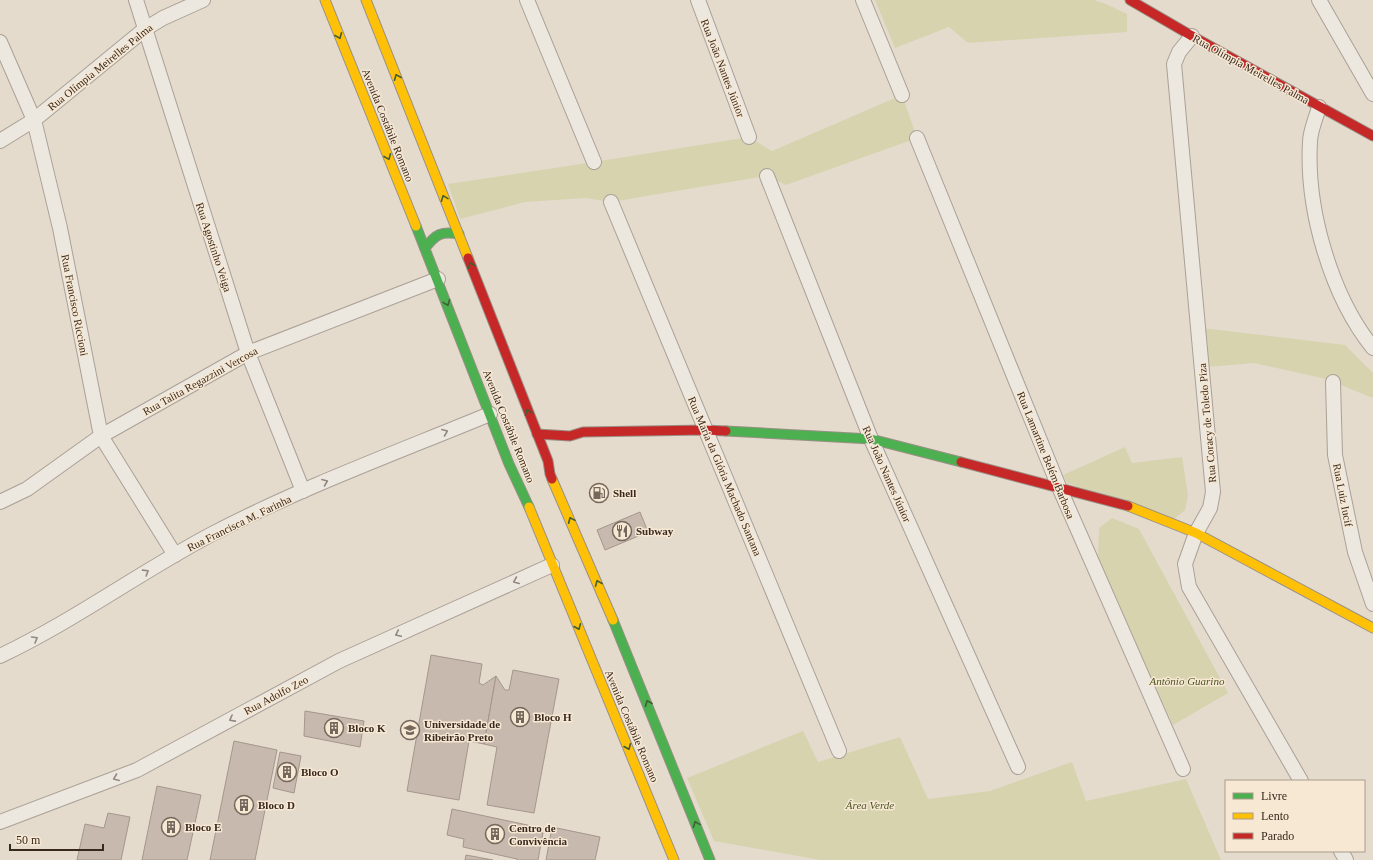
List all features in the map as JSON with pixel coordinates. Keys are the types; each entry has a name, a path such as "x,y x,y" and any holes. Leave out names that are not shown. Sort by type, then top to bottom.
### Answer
{"main road":[{"name":"Avenida Costábile Romano","path":"325,0 438,279 509,464 520,486 674,860"},
{"name":"Avenida Costábile Romano","path":"366,0 548,461 550,474 587,555 710,860"},
{"name":"Rua Olímpia Meirelles Palma","path":"1133,0 1192,36 1373,136"},
{"path":"425,248 434,237 442,233 448,232 459,234"},
{"path":"537,434 570,436 591,432 705,430 871,439 1133,507 1196,533 1373,628"},
{"path":"548,461 570,436"},
{"path":"542,483 550,474"},
{"path":"520,486 530,488"}],"street":[{"name":"Rua Agostinho Veiga","path":"136,0 248,353 303,491"},
{"name":"Rua Olímpia Meirelles Palma","path":"0,141 34,120 145,30 163,18 203,0"},
{"path":"527,0 594,162"},
{"name":"Rua João Nantes Júnior","path":"698,0 749,137"},
{"path":"863,0 902,95"},
{"path":"1320,0 1373,94"},
{"name":"Rua Coracy de Toledo Piza","path":"1192,36 1179,52 1174,64 1213,492 1210,508 1196,533 1185,564 1189,587 1300,780"},
{"name":"Rua Francisco Riccioni","path":"0,42 34,120 60,228 101,436 175,555"},
{"path":"1319,107 1310,140 1310,180 1315,216 1330,266 1344,304 1363,336 1373,348"},
{"name":"Rua Lamartine Belém Barbosa","path":"918,138 1059,487 1183,769"},
{"name":"Rua João Nantes Júnior","path":"766,176 871,439 1018,767"},
{"name":"Rua Maria da Glória Machado Santana","path":"611,202 839,751"},
{"name":"Rua Talita Regazzini Vercosa","path":"0,502 27,489 101,436 248,353 438,279"},
{"name":"Rua Luiz Iucif","path":"1333,382 1335,455 1354,552 1373,604"},
{"name":"Rua Francisca M. Farinha","path":"0,656 27,643 75,616 213,533 303,491 490,414"},
{"name":"Rua Adolfo Zeo","path":"0,822 138,770 338,661 552,565"}],"green space":[{"path":"875,0 1094,0 1127,14 1127,32 968,43 949,27 895,48"},
{"path":"902,95 917,138 786,185 766,176 611,202 585,198 525,202 460,219 448,184 749,137 772,151"},
{"path":"1193,327 1345,345 1373,373 1373,398 1326,379 1254,363 1196,368"},
{"path":"1125,447 1132,463 1182,457 1188,495 1185,510 1173,520 1067,483 1063,475"},
{"name":"Antônio Guarino","path":"1112,518 1139,529 1228,693 1173,725 1098,561 1099,528"},
{"name":"Área Verde","path":"803,731 818,762 900,737 928,799 990,791 1072,762 1086,801 1186,779 1221,860 820,860 714,841 687,778"}],"building":[{"name":"Subway","path":"640,512 648,532 605,550 597,530"},
{"path":"431,655 482,664 479,683 483,685 496,676 484,744 469,741 459,800 407,791"},
{"name":"Bloco H","path":"513,670 559,679 534,813 487,805 497,747 484,744 496,676 505,690 509,690"},
{"name":"Bloco K","path":"305,711 364,721 360,747 304,736"},
{"name":"Bloco D","path":"234,741 277,750 255,860 210,860"},
{"name":"Bloco O","path":"280,752 301,756 294,793 273,788"},
{"name":"Bloco E","path":"157,786 201,795 187,860 142,860"},
{"name":"Centro de Convivência","path":"452,809 532,826 531,830 543,833 538,860 517,860 463,847 464,839 447,835"},
{"path":"108,813 130,817 121,860 77,860 85,824 104,828"},
{"path":"552,827 600,837 595,860 546,860"},
{"path":"466,855 493,860 465,860"}],"traffic: fast":[{"path":"416,226 509,464 529,507"},
{"path":"425,248 432,239 443,233 459,234"},
{"path":"726,431 871,439 961,462"},
{"path":"613,620 710,860"}],"traffic: slow":[{"path":"325,0 416,226"},
{"path":"366,0 468,258"},
{"path":"552,479 613,620"},
{"path":"1128,506 1196,533 1373,628"},
{"path":"529,507 674,860"}],"traffic: jam":[{"path":"1130,0 1373,136"},
{"path":"468,258 548,461 552,479"},
{"path":"537,434 570,436 583,432 726,431"},
{"path":"961,462 1128,506"}],"place":[{"name":"Shell","path":"599,493"},
{"name":"Subway","path":"622,531"},
{"name":"Bloco H","path":"520,717"},
{"name":"Bloco K","path":"334,728"},
{"name":"Universidade de Ribeirão Preto","path":"410,730"},
{"name":"Bloco O","path":"287,772"},
{"name":"Bloco D","path":"244,805"},
{"name":"Bloco E","path":"171,827"},
{"name":"Centro de Convivência","path":"495,834"}]}
